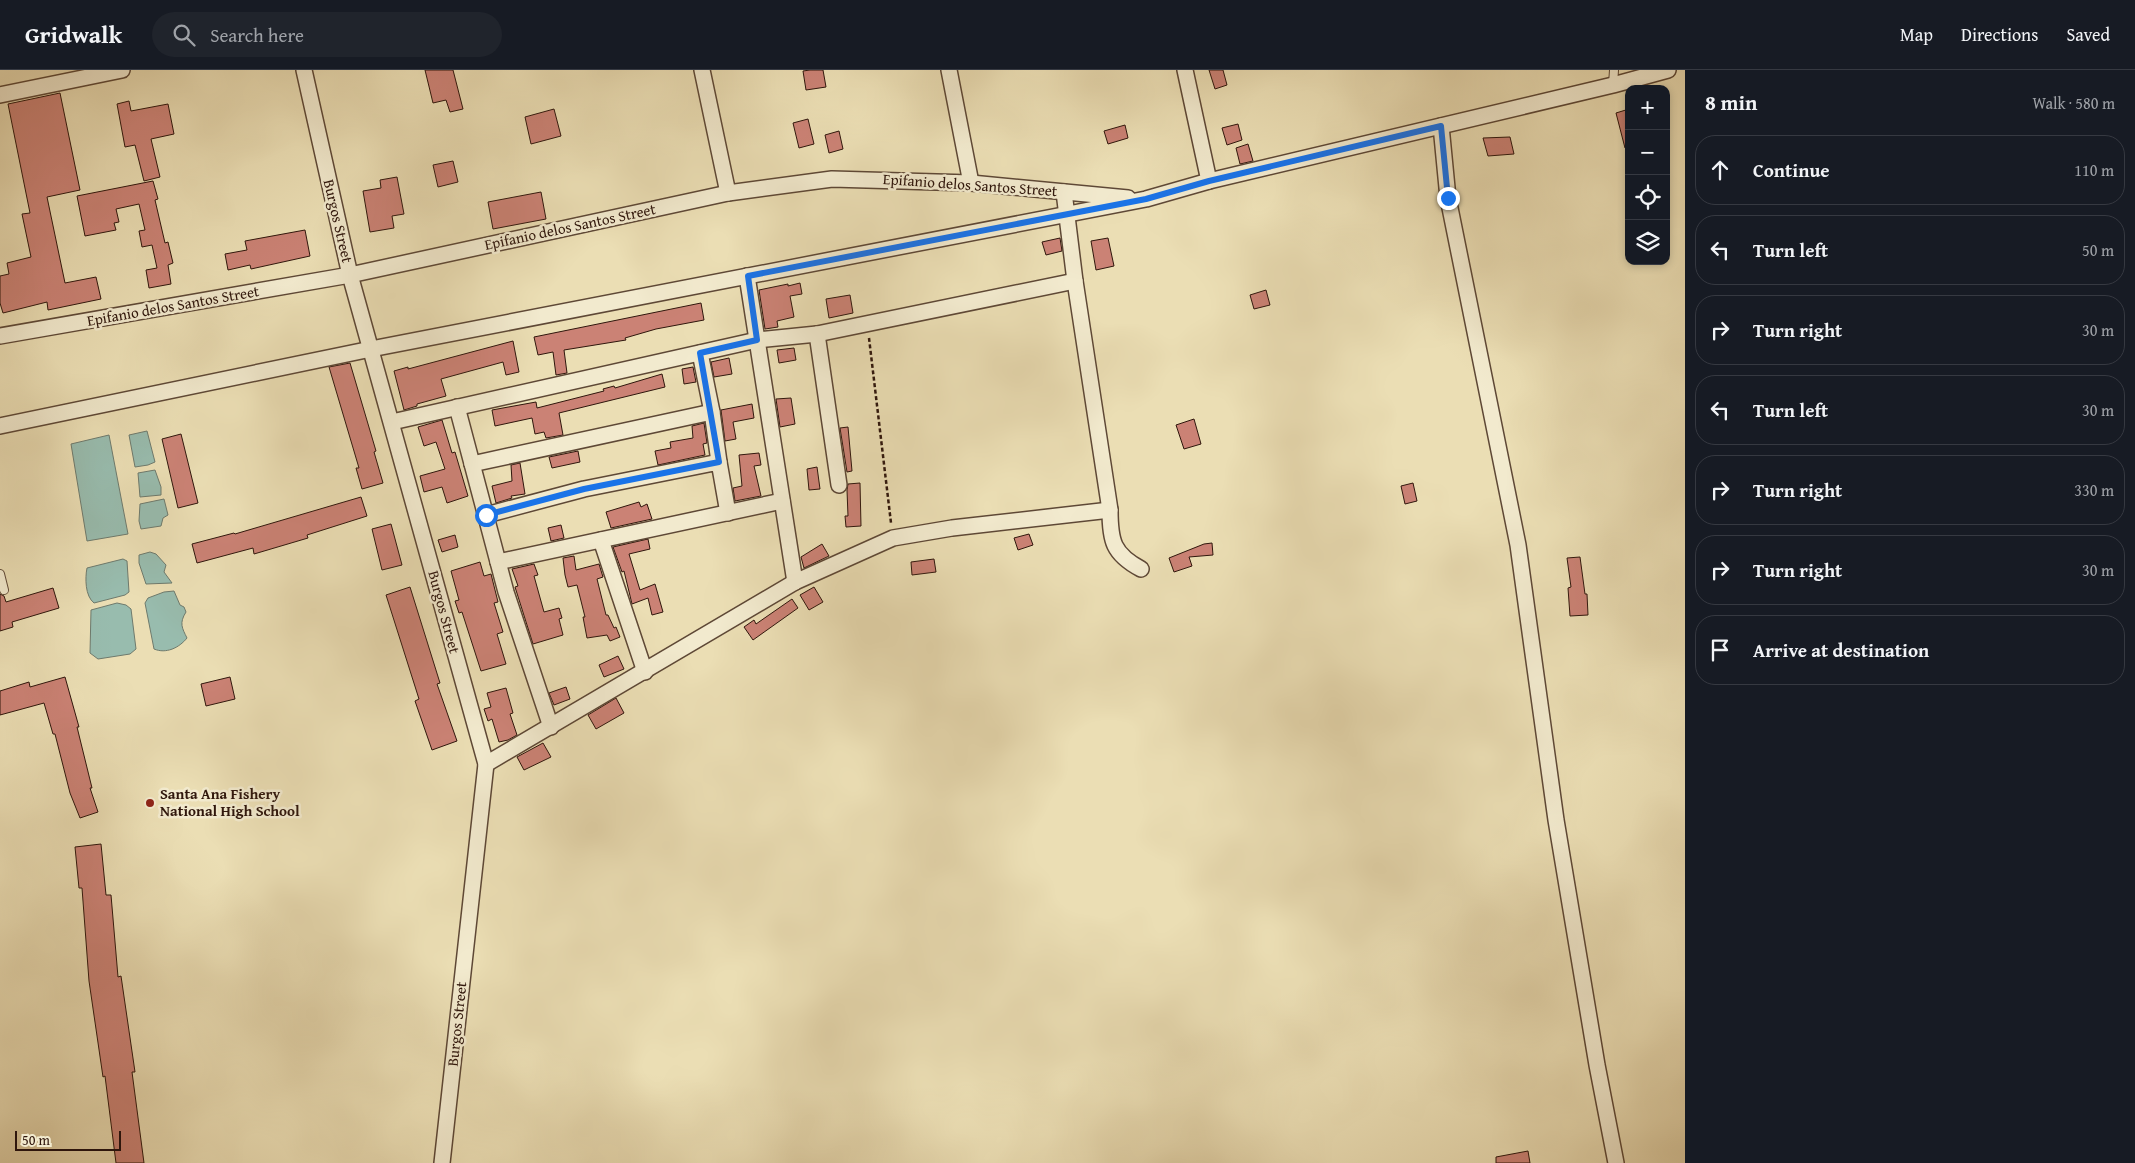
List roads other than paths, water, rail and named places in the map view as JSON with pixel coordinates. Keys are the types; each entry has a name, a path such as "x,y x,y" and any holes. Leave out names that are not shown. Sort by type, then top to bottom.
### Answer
{"street":[{"path":"0,95 122,70"},
{"name":"Burgos Street","path":"304,70 350,275 486,764 442,1163"},
{"path":"702,70 728,193"},
{"path":"949,70 971,183"},
{"path":"1185,70 1209,181"},
{"path":"0,426 371,349 1146,199 1209,181 1441,126 1614,77 1668,70"},
{"path":"1441,126 1448,198 1518,544 1559,839 1597,1066 1616,1163"},
{"name":"Epifanio delos Santos Street","path":"0,336 350,275 728,193 832,179 971,183 1146,199"},
{"path":"1064,192 1114,546 1126,560 1141,569"},
{"path":"748,276 794,582"},
{"path":"392,422 757,340 817,334 1075,280"},
{"path":"817,334 838,485"},
{"path":"700,353 712,412 728,513"},
{"path":"457,407 506,592 551,727"},
{"path":"472,464 712,412"},
{"path":"486,515 584,489 719,462"},
{"path":"498,562 782,501"},
{"path":"486,764 645,672 794,582 893,538 952,528 1110,510"},
{"path":"601,540 645,672"}],"lane":[{"path":"0,574 4,590"}],"place":[{"name":"Santa Ana Fishery National High School","path":"150,803"}]}
